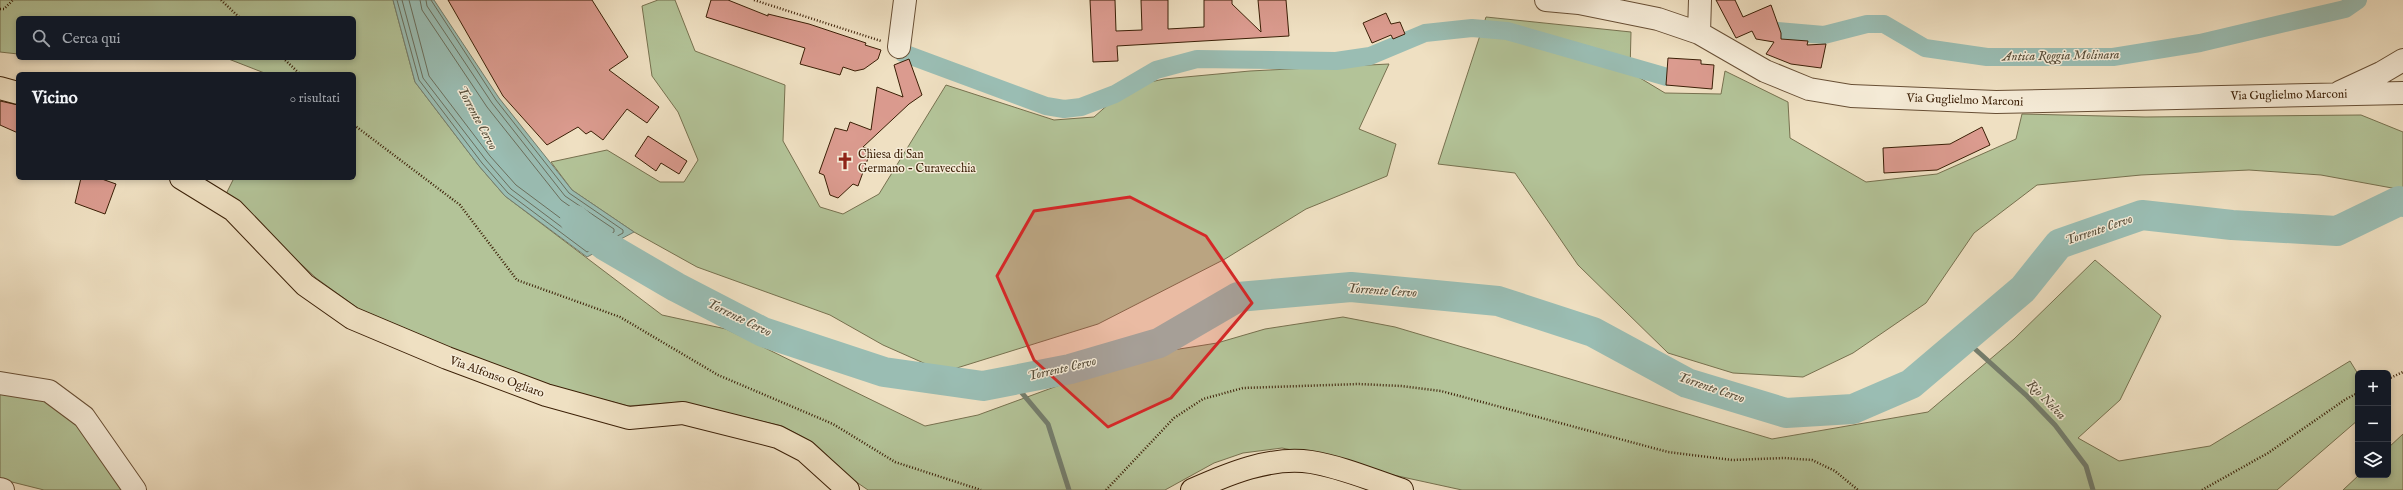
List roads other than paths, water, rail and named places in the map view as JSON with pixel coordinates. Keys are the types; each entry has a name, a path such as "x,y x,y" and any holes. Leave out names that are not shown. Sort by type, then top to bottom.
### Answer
{"main road":[{"path":"0,88 16,92"},
{"name":"Via Alfonso Ogliaro","path":"184,180 233,210 305,285 352,318 447,358 546,396 629,418 683,413 778,437 805,450 848,490"},
{"path":"1192,490 1247,469 1284,462 1310,462 1346,471 1402,490"}],"street":[{"path":"899,47 905,0"},
{"name":"Via Guglielmo Marconi","path":"1546,0 1579,3 1658,18 1699,33 1765,71 1808,89 1851,96 1996,102 2403,93"},
{"path":"1699,33 1700,0"},
{"path":"2335,94 2403,60"},
{"path":"0,383 48,391 84,417 135,490"}],"water":[{"path":"393,0 434,0 499,98 572,190 634,232 587,257 505,196 479,166 415,82"}],"waterway":[{"name":"Antica Roggia Molinara","path":"1765,30 1824,35 1867,24 1884,24 1925,48 1987,57 2113,57 2200,43 2345,9 2358,0"},
{"path":"903,53 1046,106 1064,109 1081,107 1115,94 1156,70 1197,59 1336,61 1370,56 1425,33 1472,28 1507,31 1667,77"},
{"name":"Torrente Cervo","path":"575,220 604,245 676,287 763,332 884,372 983,386 1070,369 1159,343 1238,297 1351,287 1498,301 1593,332 1687,383 1786,413 1853,409 1911,384 2023,289 2059,244 2142,215 2232,225 2337,231 2399,201 2403,202"},
{"name":"Rio Nelva","path":"1964,339 2027,396 2055,425 2086,466 2093,490"},
{"path":"1011,380 1048,424 1069,490"}],"place":[{"name":"Chiesa di San Germano - Curavecchia","path":"845,161"}]}
